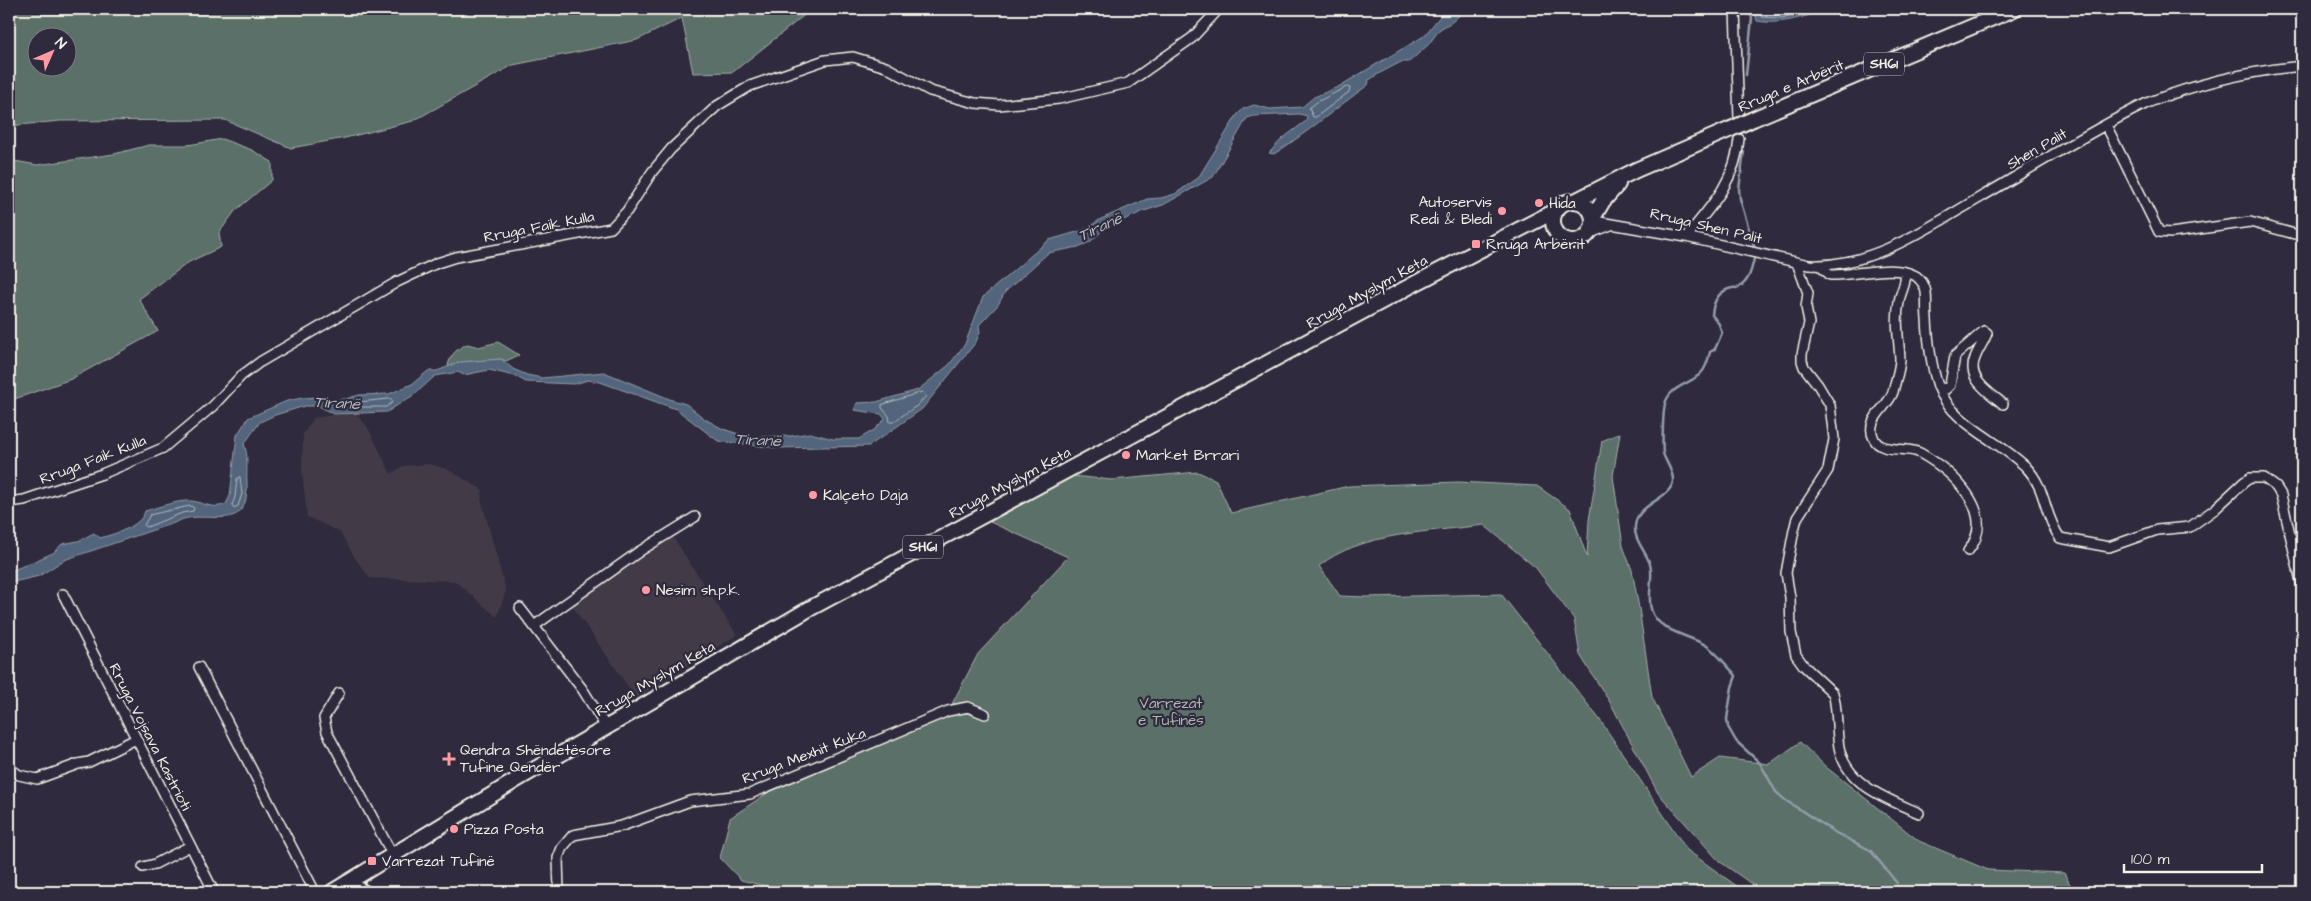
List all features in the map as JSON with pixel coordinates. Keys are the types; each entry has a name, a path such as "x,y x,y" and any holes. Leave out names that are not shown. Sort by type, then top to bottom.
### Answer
{"main road":[{"name":"Rruga e Arbërit","path":"1575,201 1636,170 2014,9"},
{"name":"Rruga e Arbërit","path":"1593,220 1608,194 1636,170"},
{"name":"SH61","path":"1557,210 1563,204 1575,201"},
{"path":"1575,201 1587,206 1593,220"},
{"path":"1557,210 1554,220 1558,234"},
{"name":"Rruga Myslym Keta","path":"332,892 392,854 606,727 863,579 1272,362 1416,282 1557,210"},
{"name":"SH61","path":"1588,234 1593,220"},
{"path":"1527,227 1541,228 1558,234 1566,240 1573,241 1583,239 1588,234"}],"street":[{"name":"Rruga Faik Kulla","path":"9,502 24,500 102,474 163,448 213,406 241,376 260,362 419,271 456,257 611,228 627,211 652,172 671,149 717,106 750,86 825,60 853,57 886,67 930,91 975,103 999,105 1059,99 1097,92 1128,83 1144,74 1192,38 1219,9"},
{"path":"1686,237 1723,191 1734,164 1736,129 1735,9"},
{"name":"Shen Palit","path":"1794,263 1820,266 1848,261 1896,244 2106,125 2164,96 2252,74 2302,66"},
{"path":"2106,125 2159,232 2171,233 2250,222 2302,236"},
{"name":"Rruga Shen Palit","path":"1593,220 1686,237 1794,263"},
{"path":"1588,234 1614,224"},
{"path":"1794,263 1808,293 1806,307 1809,323 1802,361 1804,367 1830,405 1834,439 1828,470 1797,518 1786,574 1790,597 1791,632 1796,655 1804,666 1834,693 1840,748 1844,762 1851,774 1868,789 1918,813"},
{"path":"1820,266 1830,276 1881,271 1916,276 1924,287 1929,341 1938,387 1943,397 1957,413 2012,455 2034,477 2045,498 2052,523 2060,538 2109,547 2157,530 2182,529 2202,519 2244,482 2257,477 2264,478 2276,487 2281,495 2302,586"},
{"path":"1905,273 1906,280 1899,300 1896,322 1900,364 1892,393 1874,418 1873,432 1879,444 1920,453 1959,482 1973,504 1977,516 1974,544 1968,552"},
{"path":"1938,387 1946,389 1950,385 1955,356 1984,332 1987,333 1986,340 1974,359 1972,366 1973,375 2003,404"},
{"path":"534,626 640,551 695,517"},
{"name":"Rruga Vojsava Kastrioti","path":"63,594 214,892"},
{"path":"520,608 583,690 606,727"},
{"path":"199,667 314,892"},
{"path":"339,693 324,718 327,732 392,854"},
{"name":"Rruga Mexhit Kuka","path":"559,892 558,858 562,848 573,836 622,826 690,801 750,794 948,711 968,707 985,714"},
{"path":"9,768 19,775 37,779 78,764 89,762 136,739"},
{"path":"143,867 155,864 190,846"},
{"path":"348,882 366,892"}],"shaded area":[{"path":"354,412 367,426 391,474 403,466 430,464 447,469 483,490 481,499 506,591 497,617 455,581 370,578 355,558 340,532 307,517 302,470 303,434 314,418"},
{"path":"673,537 737,635 636,698 571,604"}],"green space":[{"path":"9,9 812,9 733,72 693,73 682,18 637,40 513,65 413,121 345,138 291,148 225,120 60,121 9,126"},
{"path":"222,139 252,150 272,162 272,180 235,211 219,233 221,247 189,262 139,299 158,331 71,379 9,401 9,160 37,165 114,154 149,145 188,145"},
{"path":"498,342 519,355 506,361 501,359 460,362 448,367 454,353 467,344 479,347"},
{"name":"Varrezat e Tufinës","path":"1620,433 1613,476 1623,546 1632,570 1639,608 1652,697 1691,777 1720,758 1769,764 1800,742 1826,767 1919,841 1988,870 2064,873 2074,892 1763,892 1719,861 1658,793 1611,704 1580,655 1574,619 1536,568 1484,525 1397,535 1376,540 1355,546 1319,566 1340,596 1501,594 1600,720 1687,850 1745,892 777,892 777,889 741,880 720,858 730,818 769,792 940,719 957,713 974,714 969,703 952,704 978,654 1068,557 990,522 1072,476 1112,480 1198,472 1216,480 1231,513 1349,486 1458,482 1537,486 1570,509 1587,557 1589,520 1602,441"}],"water":[{"name":"Tiranë","path":"1446,9 1463,9 1461,14 1440,29 1428,45 1409,62 1401,62 1369,80 1368,85 1274,154 1269,153 1282,139 1306,121 1307,116 1299,114 1247,118 1213,177 1163,205 1105,228 1090,242 1078,247 1048,253 1005,292 998,305 979,325 980,332 976,342 922,409 869,446 777,448 718,441 676,409 600,382 588,380 574,384 526,382 515,376 489,370 464,375 458,372 435,376 415,394 387,412 333,414 319,406 305,406 275,415 260,422 244,444 247,458 246,500 241,510 233,516 223,518 186,518 64,560 39,576 9,583 9,572 53,553 62,544 78,541 94,533 100,538 133,526 145,511 186,501 213,506 226,504 230,496 237,435 248,418 287,401 302,398 318,397 331,400 346,399 359,395 389,394 412,384 428,371 437,371 460,362 501,359 513,369 527,375 542,378 604,372 686,404 705,419 723,429 748,437 791,436 810,433 833,439 859,439 874,430 885,419 881,414 854,410 857,403 876,402 918,390 949,365 965,344 983,297 1049,240 1084,230 1101,219 1147,199 1175,194 1198,178 1237,115 1243,109 1254,105 1270,109 1302,107 1314,97 1338,87 1424,36"},
{"path":"1751,9 1834,9 1787,21 1767,22 1757,21 1755,12"}],"waterway":[{"path":"1745,9 1752,18 1746,75"},
{"path":"1744,151 1739,189 1740,199 1755,249"},
{"path":"1754,259 1750,274 1745,282 1737,288 1723,292 1715,302 1712,315 1719,324 1722,333 1715,349 1710,352 1704,370 1671,393 1665,404 1663,453 1673,481 1667,492 1639,515 1635,527 1635,533 1651,569 1651,609 1654,617 1660,623 1707,646 1734,673 1736,676 1732,687 1727,719 1728,727 1736,741 1760,763 1776,792 1785,800 1836,833 1870,850 1897,883"}],"place":[{"name":"Hida","path":"1539,203"},
{"name":"Autoservis Redi & Bledi","path":"1502,211"},
{"name":"Rruga Arbërit","path":"1476,244"},
{"name":"Market Brrari","path":"1126,455"},
{"name":"Kalçeto Daja","path":"813,495"},
{"name":"Nesim sh.p.k.","path":"646,590"},
{"name":"Qendra Shëndetësore Tufine Qendër","path":"449,759"},
{"name":"Pizza Posta","path":"454,829"},
{"name":"Varrezat Tufinë","path":"372,861"}]}
